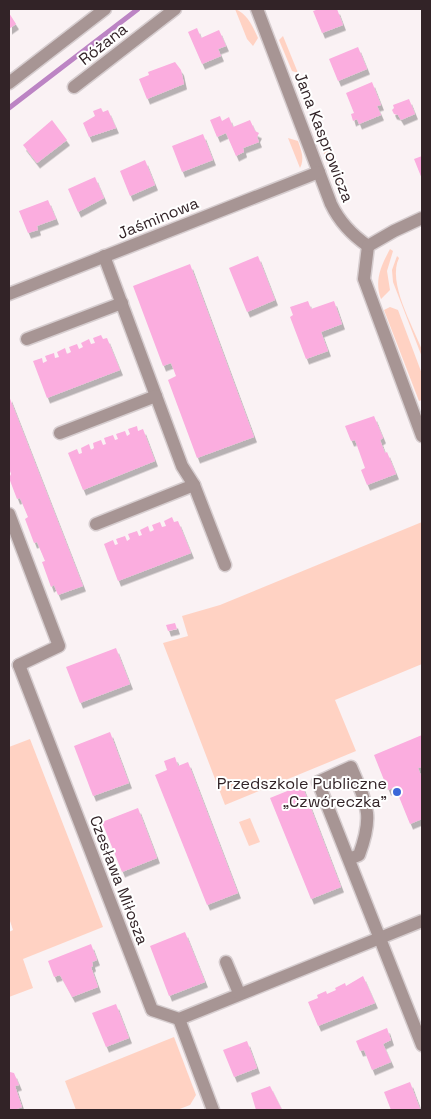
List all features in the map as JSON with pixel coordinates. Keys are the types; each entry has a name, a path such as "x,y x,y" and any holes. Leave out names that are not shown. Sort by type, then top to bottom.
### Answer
{"street":[{"path":"9,83 105,9"},
{"name":"Różana","path":"74,87 176,9"},
{"name":"Jana Kasprowicza","path":"257,9 338,219 368,246"},
{"name":"Jaśminowa","path":"9,294 319,172"},
{"path":"422,218 368,246 364,279 422,436"},
{"path":"104,256 182,466 194,485 225,565"},
{"path":"27,339 122,303"},
{"path":"60,433 156,396"},
{"path":"96,524 194,485"},
{"name":"Czesława Miłosza","path":"9,514 59,646 14,664 152,1010 179,1019"},
{"path":"349,861 358,856 366,836 369,820 365,800 351,767 318,782 349,861 381,939 422,1045"},
{"path":"213,1110 179,1019 422,922"},
{"path":"226,962 238,994"}],"shaded area":[{"path":"235,9 246,17 254,29 258,38 253,46 247,39"},
{"path":"283,36 298,73 292,71 279,40"},
{"path":"288,138 298,141 302,158 300,168"},
{"path":"327,146 344,190 338,191 323,151"},
{"path":"390,249 393,251 387,271 390,290 381,299 378,280"},
{"path":"397,256 399,258 396,268 396,279 403,304 422,350 422,357 393,282 392,270"},
{"path":"390,307 398,310 422,374 422,400 419,401 384,310"},
{"path":"422,522 422,664 335,700 356,751 225,805 163,643 188,636 182,616 220,605"},
{"path":"30,739 103,927 23,959 33,988 9,997 9,932 13,930 9,918 9,747"},
{"path":"250,818 260,842 249,846 239,822"},
{"path":"174,1037 196,1095 190,1105 177,1110 76,1110 65,1081"}],"building":[{"path":"337,9 343,25 322,33 313,11"},
{"path":"9,13 16,24 9,29"},
{"path":"197,28 201,38 219,30 226,46 218,49 221,56 202,64 188,32"},
{"path":"358,47 367,69 338,81 329,59"},
{"path":"175,62 181,70 184,84 147,99 139,79 149,75 148,72"},
{"path":"372,82 381,105 377,106 381,115 359,124 357,119 353,121 351,114 354,113 346,93"},
{"path":"409,99 415,114 401,120 398,115 394,114 392,110 394,108 393,105"},
{"path":"101,108 103,112 108,110 116,128 89,137 83,123 95,116 93,111"},
{"path":"220,116 222,121 229,117 233,127 250,120 255,131 259,133 257,137 259,142 243,148 244,152 236,156 226,133 217,137 210,120"},
{"path":"52,120 67,140 37,163 23,145"},
{"path":"203,134 213,160 182,172 172,146"},
{"path":"422,156 422,179 414,159"},
{"path":"145,160 155,185 130,196 120,171"},
{"path":"95,177 104,198 78,212 68,189"},
{"path":"48,200 56,219 37,226 38,230 28,233 19,211"},
{"path":"258,256 275,300 247,312 229,268"},
{"path":"190,264 254,437 197,458 168,380 176,376 171,363 163,366 133,286"},
{"path":"308,301 311,309 334,301 342,324 321,332 328,351 306,359 290,317 293,315 290,307"},
{"path":"101,335 103,339 107,338 120,370 47,398 33,361 42,358 43,363 47,361 45,356 54,353 55,358 59,357 57,352 65,348 67,354 71,352 69,347 77,344 79,349 83,347 81,343 89,339 91,344 95,343 93,338"},
{"path":"9,396 83,586 58,595 54,585 51,587 42,562 45,561 37,542 34,543 25,519 28,517 20,498 17,499 9,478 11,474 9,468"},
{"path":"374,416 383,438 380,440 396,474 367,485 361,470 365,468 355,440 351,441 345,426"},
{"path":"137,426 138,431 143,429 155,461 83,490 68,453 77,449 79,454 82,453 81,448 89,444 91,450 94,448 93,443 101,440 103,445 106,444 104,438 113,435 115,440 118,439 116,434 125,431 127,436 130,434 128,429"},
{"path":"172,517 174,522 178,521 191,553 118,581 104,544 113,540 115,545 118,544 116,539 125,536 127,541 130,539 128,534 137,531 139,536 142,535 140,530 148,526 150,532 154,530 152,525 160,522 162,527 166,526 164,521"},
{"path":"175,623 177,629 168,631 166,625"},
{"path":"116,648 130,684 80,703 66,667"},
{"path":"110,732 129,783 93,796 74,746"},
{"path":"422,735 422,767 418,768 422,778 422,819 410,824 395,787 388,790 374,755"},
{"path":"175,757 178,766 188,762 238,893 207,905 155,775 167,770 164,761"},
{"path":"302,785 341,887 311,899 270,798"},
{"path":"138,808 157,858 122,872 102,822"},
{"path":"185,932 205,982 169,996 150,946"},
{"path":"91,944 97,960 92,962 93,966 91,967 98,987 72,997 60,975 54,977 48,961"},
{"path":"363,976 375,1003 318,1026 308,1002 318,998 317,995 326,991 327,994 345,983 346,986"},
{"path":"116,1004 129,1038 106,1047 92,1013"},
{"path":"387,1028 391,1040 383,1044 391,1062 372,1070 364,1050 360,1051 356,1041"},
{"path":"247,1041 257,1068 234,1077 223,1050"},
{"path":"10,1072 14,1073 19,1085 15,1086 22,1107 14,1110 9,1110"},
{"path":"410,1082 420,1109 391,1110 384,1092"},
{"path":"270,1086 282,1110 256,1110 251,1093"}],"waterway":[{"path":"9,108 138,9"}],"place":[{"name":"Przedszkole Publiczne „Czwóreczka”","path":"397,792"}]}
